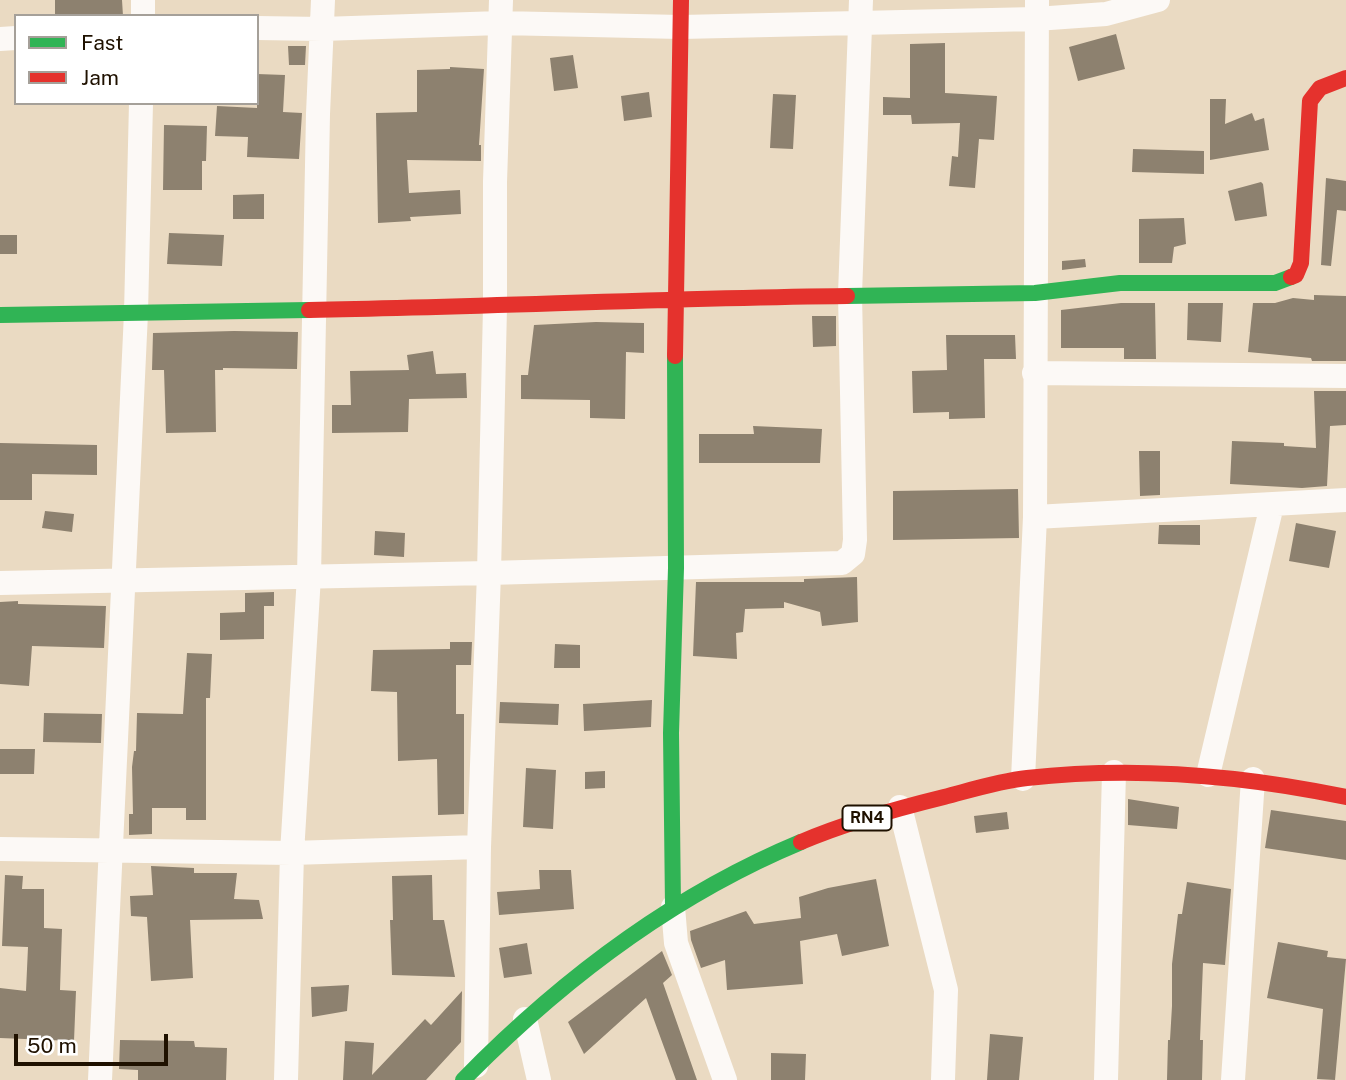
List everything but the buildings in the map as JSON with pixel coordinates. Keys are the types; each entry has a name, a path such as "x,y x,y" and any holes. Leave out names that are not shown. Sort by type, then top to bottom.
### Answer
{"main road":[{"path":"673,907 671,733 676,568 675,298 681,0"},
{"path":"0,315 495,307 675,298 1035,293 1121,283 1275,283 1296,275 1301,262 1310,101 1313,93 1321,86 1346,78"},
{"name":"RN4","path":"470,1073 525,1019 603,956 673,907 727,875 777,851 828,830 900,807 1023,779 1114,772 1253,779 1296,785 1346,797"}],"street":[{"path":"286,1080 292,853 309,576 323,0"},
{"path":"259,29 322,29 500,12 681,27 861,12 1036,10 1106,14 1158,0"},
{"path":"1023,779 1035,517 1036,10"},
{"path":"470,1073 489,573 500,12"},
{"path":"0,583 842,563 853,554 855,540 849,294 861,12"},
{"path":"100,1080 136,313 141,105"},
{"path":"1034,373 1346,376"},
{"path":"1035,517 1346,500"},
{"path":"1208,775 1272,505"},
{"path":"1106,1080 1114,772"},
{"path":"1233,1080 1253,779"},
{"path":"900,807 946,990 943,1080"},
{"path":"0,849 292,853 479,847"},
{"path":"673,907 676,943 725,1080"},
{"path":"525,1019 539,1080"}],"traffic: fast":[{"path":"847,296 1035,293 1120,283 1275,283 1291,277"},
{"path":"0,315 309,310"},
{"path":"673,907 671,733 676,568 675,356"},
{"path":"463,1080 539,1008 620,944 707,888 801,842"}],"traffic: jam":[{"path":"675,356 681,0"},
{"path":"1291,277 1296,275 1301,263 1310,101 1320,88 1346,78"},
{"path":"309,310 847,296"},
{"path":"801,842 872,816 985,786 1017,779 1067,774 1147,773 1227,778 1346,797"}]}
